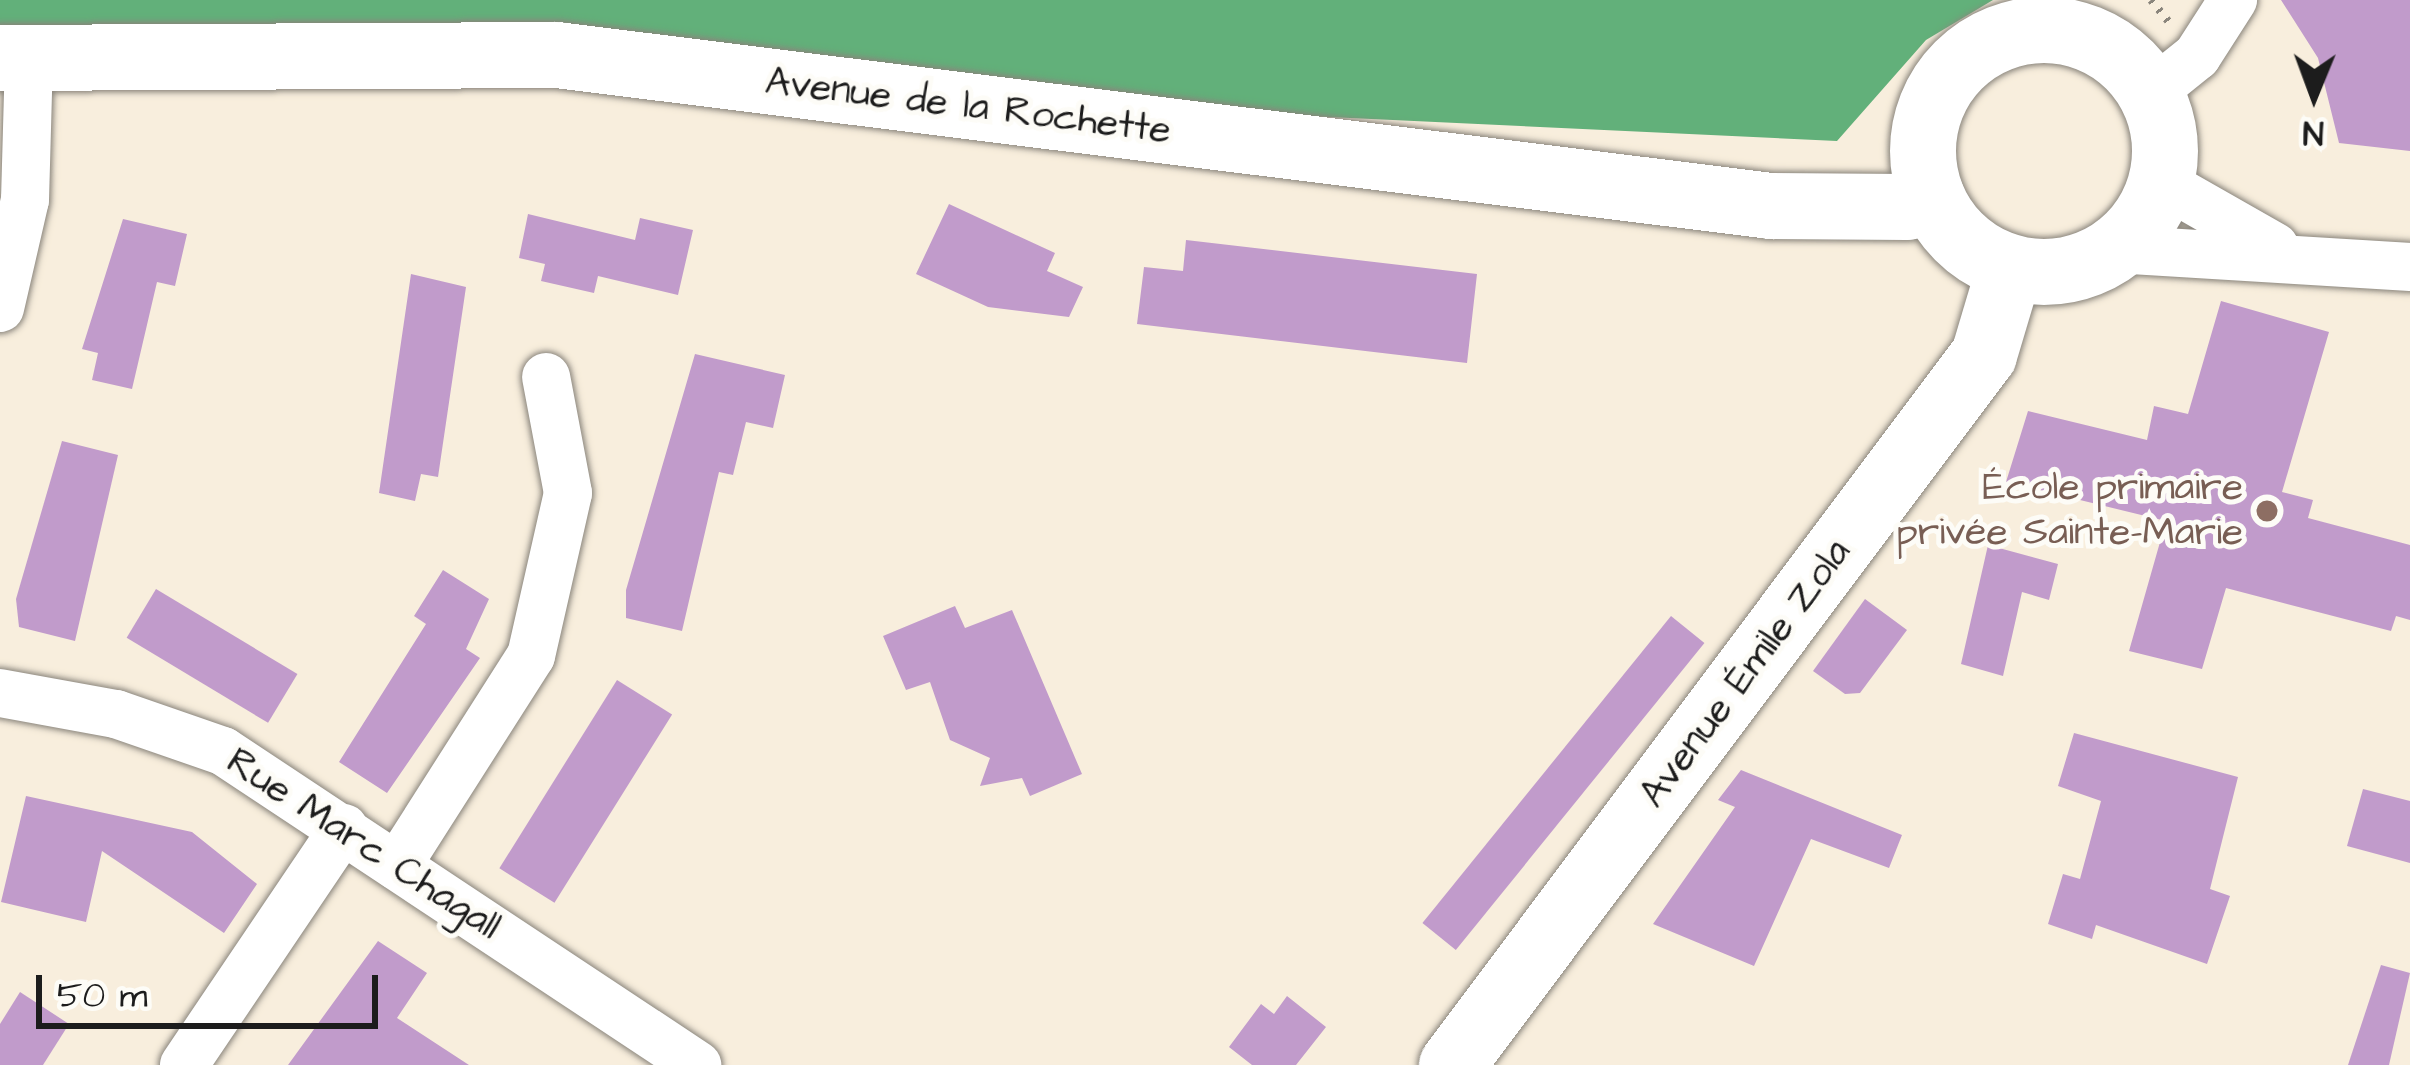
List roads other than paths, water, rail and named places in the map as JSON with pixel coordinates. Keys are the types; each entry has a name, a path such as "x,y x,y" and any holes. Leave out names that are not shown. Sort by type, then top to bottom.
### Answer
{"main road":[{"path":"2101,19 2151,94 2164,137 2161,182 2115,249 2065,270 2010,268 1962,240 1931,194 1923,140 1958,65 2020,33 2101,19"},
{"name":"Avenue de la Rochette","path":"15,59 557,55 1771,206 1906,207 1931,194"},
{"name":"Avenue Émile Zola","path":"1452,1065 1984,355 2010,268"}],"street":[{"path":"2151,94 2197,56 2233,0"},
{"path":"0,308 25,200 15,59"},
{"path":"2161,182 2284,251"},
{"path":"2115,249 2284,251 2410,267"},
{"path":"397,866 531,656 568,493 546,377"},
{"name":"Rue Marc Chagall","path":"0,694 116,714 223,751 697,1065"},
{"path":"184,1065 344,828"}],"place":[{"name":"École primaire privée Sainte-Marie","path":"2267,511"}]}
